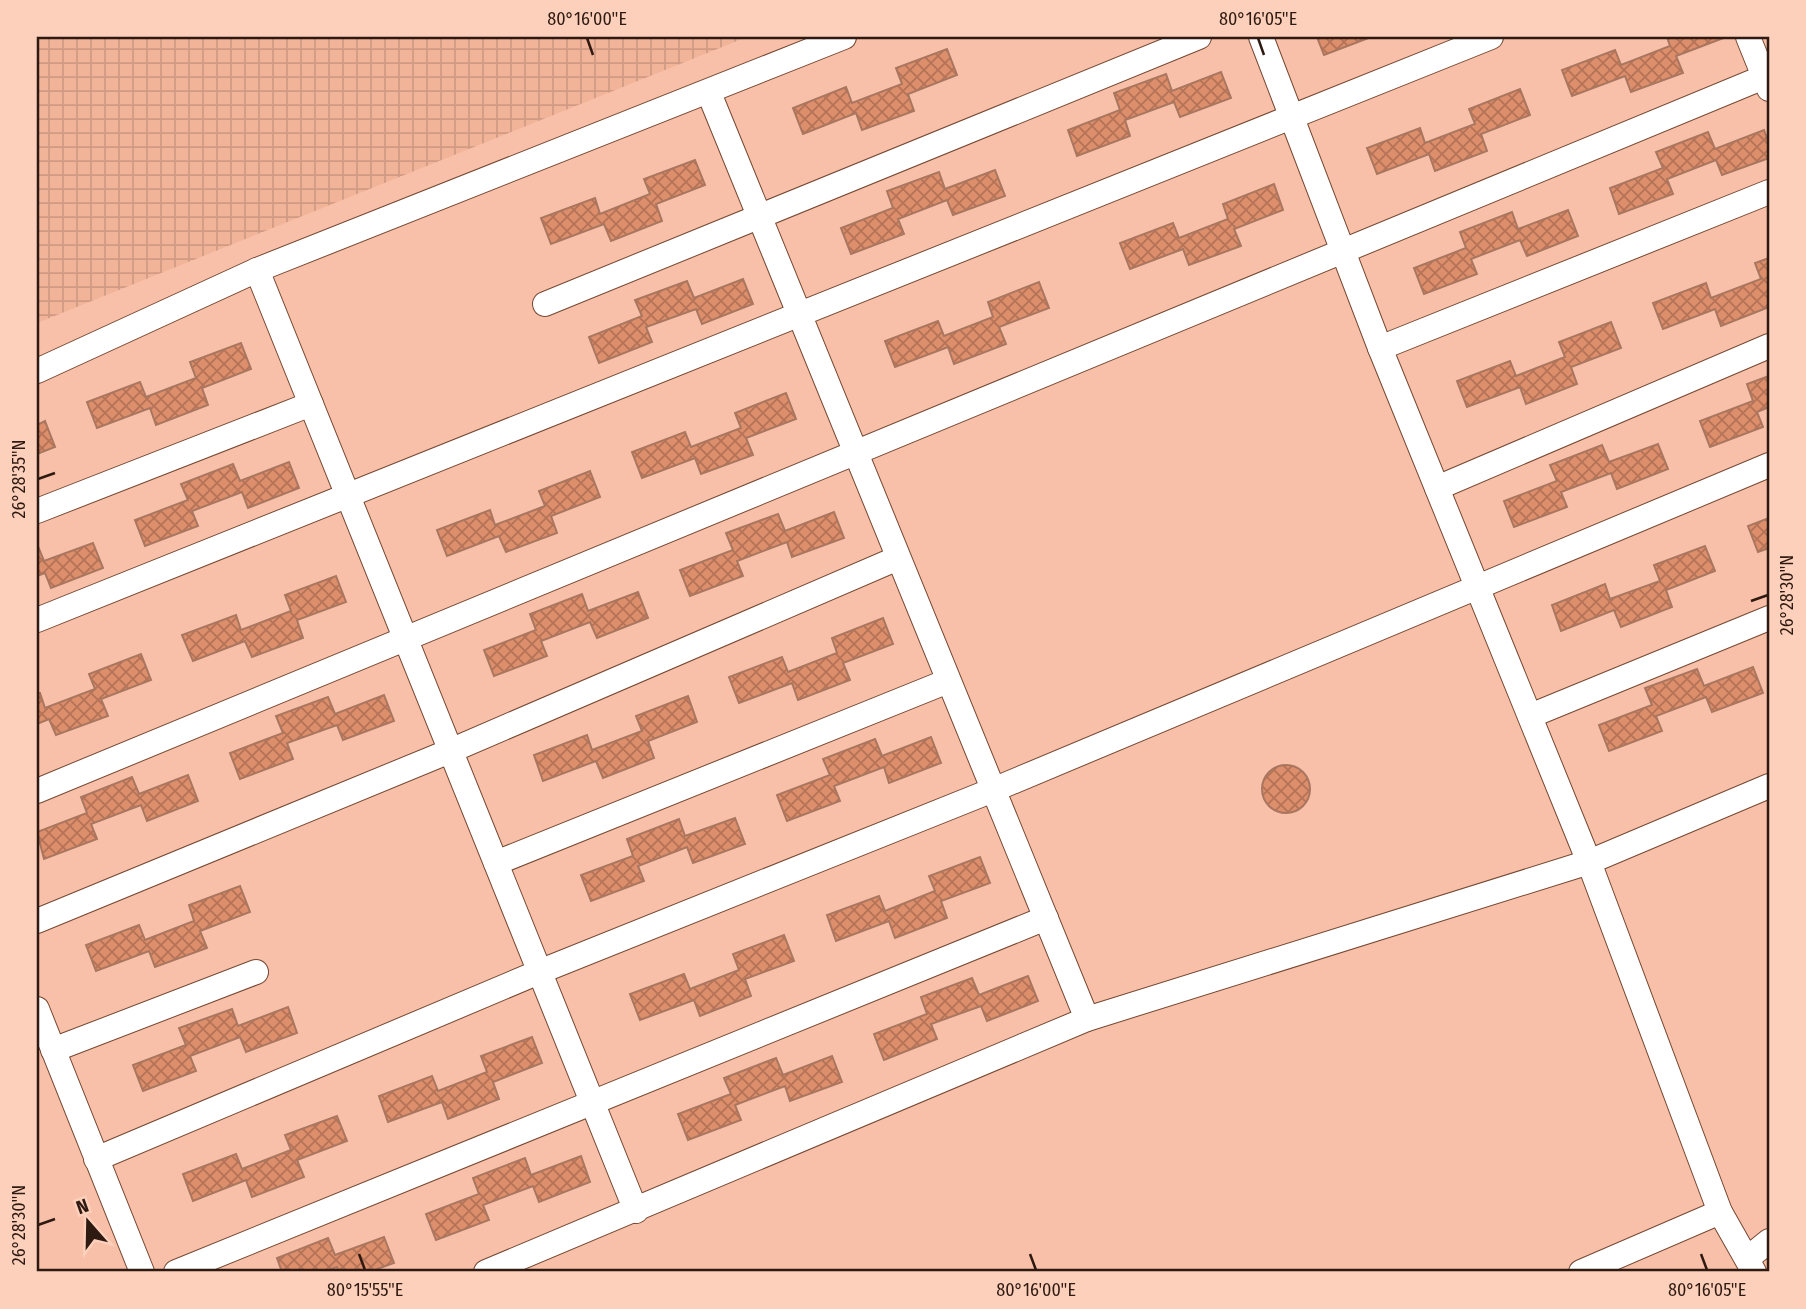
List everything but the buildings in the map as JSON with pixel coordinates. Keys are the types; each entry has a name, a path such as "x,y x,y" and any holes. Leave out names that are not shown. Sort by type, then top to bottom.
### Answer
{"street":[{"path":"37,371 257,270 709,93 844,37"},
{"path":"545,304 1199,37"},
{"path":"1261,37 1380,348 1589,862 1720,1212 1751,1265 1769,1241"},
{"path":"37,620 1490,37"},
{"path":"37,791 1344,251 1767,83 1748,37"},
{"path":"709,93 1087,1019"},
{"path":"1380,348 1769,192"},
{"path":"257,270 636,1211"},
{"path":"1437,488 1769,346"},
{"path":"37,511 311,404"},
{"path":"96,1158 539,972 993,790 1769,465"},
{"path":"37,921 450,751 898,558"},
{"path":"1530,716 1769,618"},
{"path":"495,863 948,681"},
{"path":"486,1272 1087,1019 1589,862 1769,786"},
{"path":"176,1272 1045,918"},
{"path":"53,1050 257,972"},
{"path":"37,1009 142,1272"},
{"path":"1581,1272 1720,1212"}],"shaded area":[{"path":"37,37 747,37 37,323"}]}
